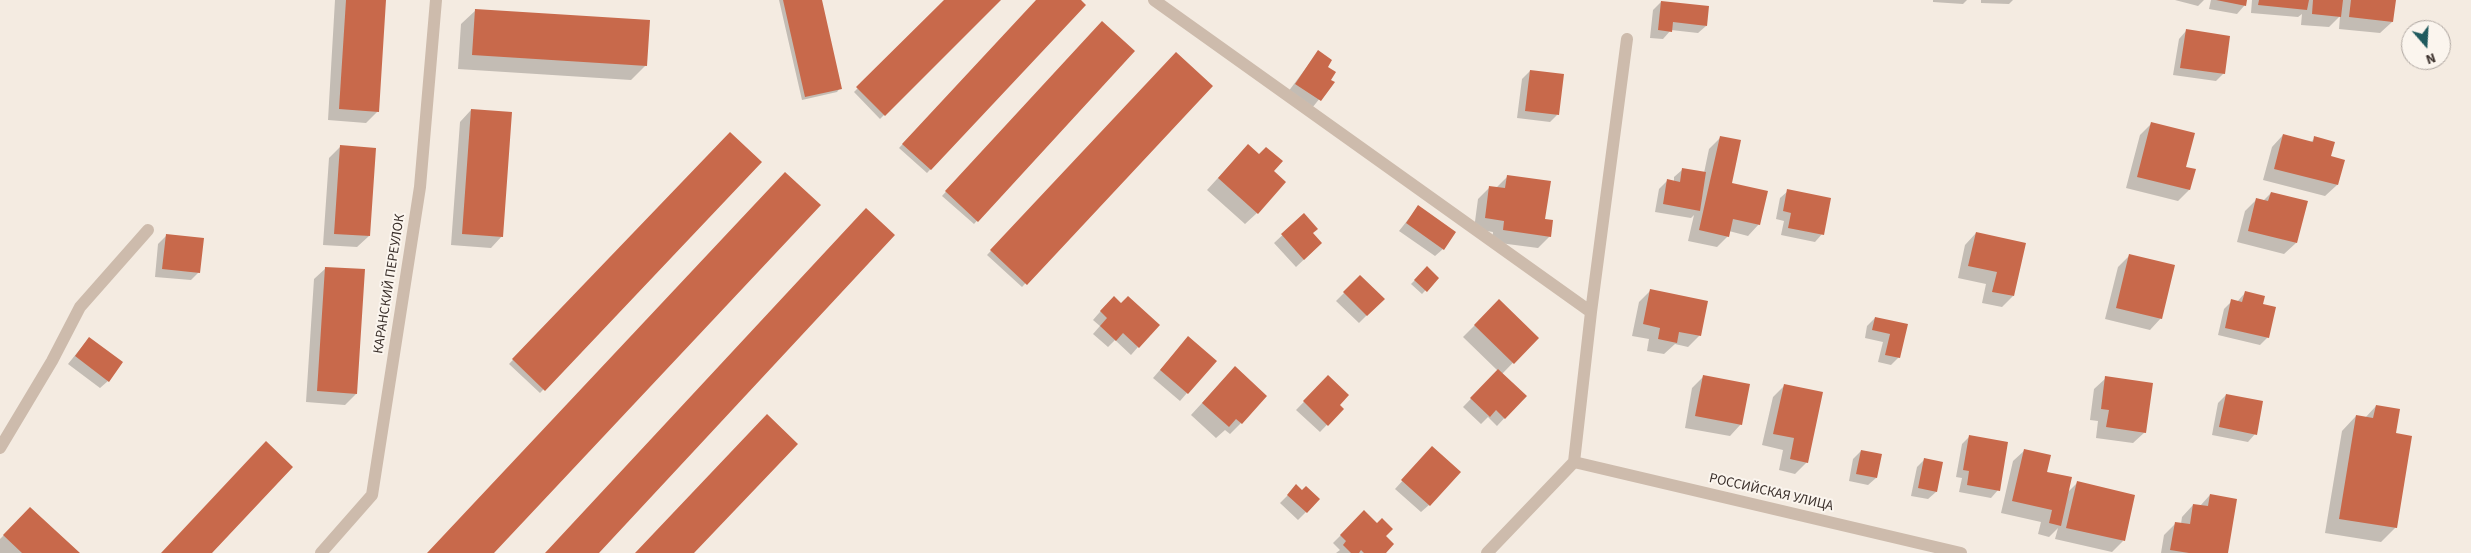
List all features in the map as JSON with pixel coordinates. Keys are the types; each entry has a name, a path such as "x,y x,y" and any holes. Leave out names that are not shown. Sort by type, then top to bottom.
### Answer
{"street":[{"name":"КАРАНСКИЙ ПЕРЕУЛОК","path":"321,553 372,496 420,187 436,0"},
{"path":"1154,0 1591,312"},
{"path":"1487,553 1574,462 1591,312 1627,39"},
{"path":"0,448 52,361 80,308 148,230"},
{"name":"РОССИЙСКАЯ УЛИЦА","path":"1574,462 1962,553"}],"building":[{"path":"346,0 386,0 379,112 339,109"},
{"path":"783,0 822,0 842,89 805,97"},
{"path":"944,0 1001,0 885,116 856,87"},
{"path":"1036,0 1081,0 1086,5 931,170 902,144"},
{"path":"2216,0 2247,0 2246,6"},
{"path":"2259,0 2309,0 2307,10 2258,5"},
{"path":"2313,0 2343,0 2341,17 2312,14"},
{"path":"2351,0 2396,0 2393,22 2349,17"},
{"path":"1661,1 1709,6 1707,26 1673,22 1672,32 1658,30"},
{"path":"475,9 650,20 647,66 472,55"},
{"path":"1102,21 1135,51 978,222 945,191"},
{"path":"2186,29 2230,36 2225,74 2180,68"},
{"path":"1318,50 1332,60 1328,67 1336,72 1331,80 1335,82 1321,101 1295,84"},
{"path":"1176,52 1213,86 1027,285 990,250"},
{"path":"1530,70 1564,74 1559,115 1525,111"},
{"path":"471,109 512,112 503,237 462,234"},
{"path":"2151,122 2195,133 2186,167 2196,169 2190,190 2137,177"},
{"path":"730,132 762,162 545,391 512,359"},
{"path":"2283,134 2313,142 2314,136 2335,142 2331,156 2345,160 2338,185 2274,169"},
{"path":"1720,136 1741,140 1732,183 1768,191 1760,225 1733,219 1729,237 1699,230"},
{"path":"1248,144 1259,154 1266,147 1283,161 1274,171 1286,182 1258,214 1218,178"},
{"path":"340,145 376,148 370,236 334,234"},
{"path":"1682,168 1706,172 1700,211 1663,204 1667,179 1680,182"},
{"path":"785,172 821,205 494,553 427,553"},
{"path":"1507,175 1551,181 1545,219 1553,220 1551,237 1503,230 1504,221 1485,218 1489,186 1505,188"},
{"path":"1787,189 1831,198 1824,235 1788,228 1791,213 1783,211"},
{"path":"2271,192 2308,201 2297,243 2248,231 2256,198 2268,201"},
{"path":"1418,205 1456,232 1444,250 1406,223"},
{"path":"866,208 895,235 599,553 545,553"},
{"path":"1304,213 1318,229 1313,233 1322,243 1304,260 1281,234"},
{"path":"1976,232 2026,243 2014,296 1992,292 1997,272 1968,266"},
{"path":"166,234 204,238 200,273 162,269"},
{"path":"2129,254 2175,265 2162,319 2116,308"},
{"path":"1427,266 1439,278 1427,292 1414,280"},
{"path":"325,267 365,269 357,394 317,391"},
{"path":"1360,275 1385,299 1367,316 1343,292"},
{"path":"1650,289 1708,301 1701,336 1679,332 1677,343 1658,339 1660,328 1643,324"},
{"path":"2245,291 2265,296 2263,304 2276,307 2269,338 2225,328 2231,299 2242,302"},
{"path":"1114,296 1121,303 1128,296 1160,325 1139,348 1123,333 1116,341 1100,326 1107,318 1100,311"},
{"path":"1499,299 1539,338 1514,364 1474,325"},
{"path":"1875,317 1908,324 1900,358 1885,355 1890,334 1872,330"},
{"path":"1188,336 1217,361 1188,394 1160,370"},
{"path":"89,337 123,362 109,382 75,356"},
{"path":"1235,366 1267,396 1242,424 1236,419 1229,427 1202,403"},
{"path":"1498,369 1527,396 1505,419 1496,410 1490,417 1470,398"},
{"path":"1328,375 1349,395 1340,405 1344,409 1328,426 1303,401"},
{"path":"1703,375 1750,384 1742,425 1695,416"},
{"path":"2105,376 2153,383 2146,433 2106,427 2109,410 2101,409"},
{"path":"1784,384 1823,392 1808,463 1790,459 1794,438 1773,434"},
{"path":"2226,394 2263,401 2257,435 2219,427"},
{"path":"2376,405 2400,409 2396,433 2412,436 2397,528 2339,519 2356,415 2373,418"},
{"path":"767,414 798,444 694,553 635,553"},
{"path":"1969,435 2008,442 2000,491 1967,485 1969,471 1963,470"},
{"path":"266,441 293,467 212,553 161,553"},
{"path":"1432,446 1461,472 1430,506 1401,480"},
{"path":"2024,449 2051,455 2047,472 2072,477 2061,526 2049,523 2052,510 2012,501"},
{"path":"1861,450 1882,454 1877,478 1856,474"},
{"path":"1924,458 1943,462 1937,492 1918,488"},
{"path":"2077,481 2135,495 2125,541 2066,528"},
{"path":"1296,484 1302,490 1306,486 1320,499 1307,513 1287,495"},
{"path":"2210,494 2237,499 2228,553 2189,553 2170,550 2175,522 2190,524 2193,504 2208,506"},
{"path":"30,507 80,553 22,553 3,535"},
{"path":"1364,510 1377,523 1382,518 1393,529 1386,536 1394,544 1386,553 1364,553 1361,550 1359,553 1351,553 1343,545 1346,541 1340,535"}]}
